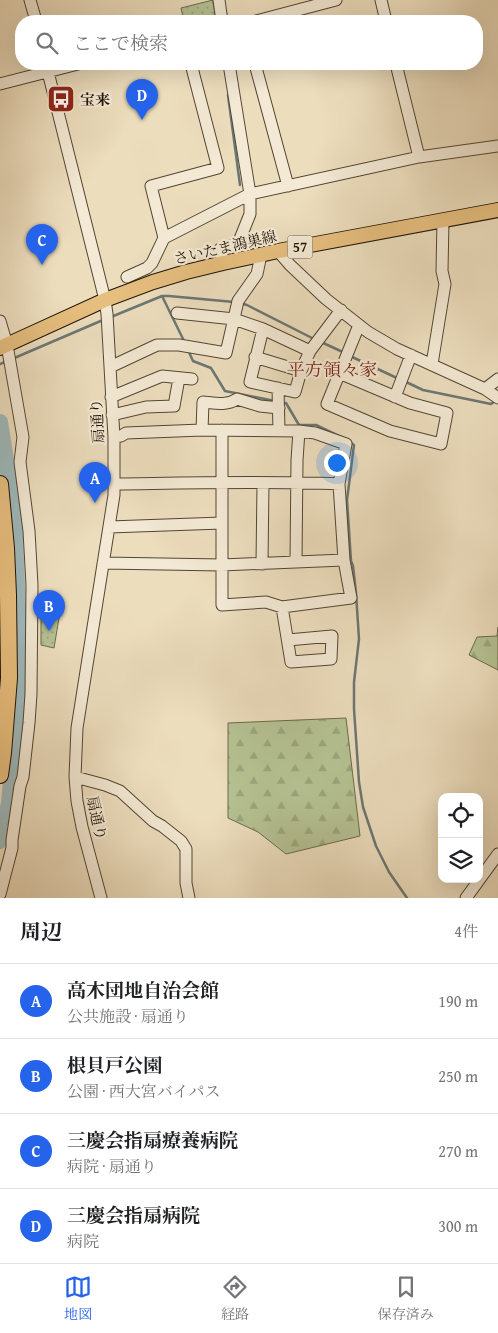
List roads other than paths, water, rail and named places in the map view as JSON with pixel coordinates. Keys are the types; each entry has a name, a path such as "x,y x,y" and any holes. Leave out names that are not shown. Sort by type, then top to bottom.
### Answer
{"highway":[{"path":"0,484 6,548 9,678 0,775"}],"main road":[{"name":"さいたま鴻巣線","path":"2,347 105,300 154,282 223,263 278,251 498,210"}],"street":[{"path":"30,0 34,15"},
{"path":"219,0 221,15"},
{"path":"279,15 336,0"},
{"path":"381,0 385,15"},
{"path":"0,84 39,70"},
{"name":"扇通り","path":"48,70 105,300 110,367 115,484 77,728 75,777 82,827 102,898"},
{"path":"164,238 152,186 218,168 192,70"},
{"path":"223,263 220,249 238,244 250,214 250,194 230,70"},
{"path":"257,70 288,186"},
{"path":"397,70 419,157"},
{"path":"128,277 147,268 152,263 164,238 250,194 419,157 498,146"},
{"path":"432,364 445,284 442,271 443,220"},
{"path":"278,251 290,265 368,332 411,355 485,389 498,398"},
{"path":"110,367 157,346 179,345 226,353 238,301 257,274 261,255"},
{"path":"263,329 250,382 295,392 301,371 310,351 341,310"},
{"path":"177,313 234,319 263,329 310,351"},
{"path":"0,321 2,347 23,437 20,462 30,540 32,585 29,723 12,848 0,894"},
{"path":"340,373 410,403 447,413 441,444 390,431 327,404 359,325"},
{"path":"395,397 411,355"},
{"path":"256,357 301,371"},
{"path":"111,398 162,376 192,379"},
{"path":"112,415 146,406 174,406 178,378"},
{"path":"485,389 498,379"},
{"path":"278,388 279,430"},
{"path":"202,430 203,402 232,403 237,399 260,406 279,408"},
{"path":"114,437 126,433 202,430 222,430 279,430 299,430 316,432 346,444 339,484 344,560 350,598 282,607 266,602 222,605 222,430"},
{"path":"296,562 299,430"},
{"path":"115,484 222,482 339,484"},
{"path":"262,564 263,483"},
{"path":"109,526 222,523"},
{"path":"104,564 222,565 344,560"},
{"path":"282,607 288,640"},
{"path":"75,777 120,791 153,821 181,841 186,849 186,883 189,898"},
{"path":"466,898 498,854"}],"waterway":[{"path":"228,95 240,185"},
{"path":"162,296 234,302"},
{"path":"111,317 162,296 185,343"},
{"path":"240,303 316,340"},
{"path":"12,359 103,320"},
{"path":"321,342 345,353"},
{"path":"188,350 193,361 211,368 225,391 275,401"},
{"path":"350,356 399,379"},
{"path":"0,364 7,361"},
{"path":"404,381 423,390 491,404 495,401"},
{"path":"283,403 286,403 299,425 316,425 341,437"},
{"path":"0,422 14,511 19,633 18,704 9,803 0,841"},
{"path":"350,442 354,445 347,500 359,639 354,682 359,782 363,807 376,846 389,872 407,898"}],"place":[{"name":"宝来","path":"61,99"},
{"name":"三慶会指扇病院","path":"142,120"},
{"name":"三慶会指扇療養病院","path":"42,265"},
{"name":"高木団地自治会館","path":"95,503"},
{"name":"根貝戸公園","path":"49,631"}],"district":[{"name":"平方領々家","path":"332,369"}]}
